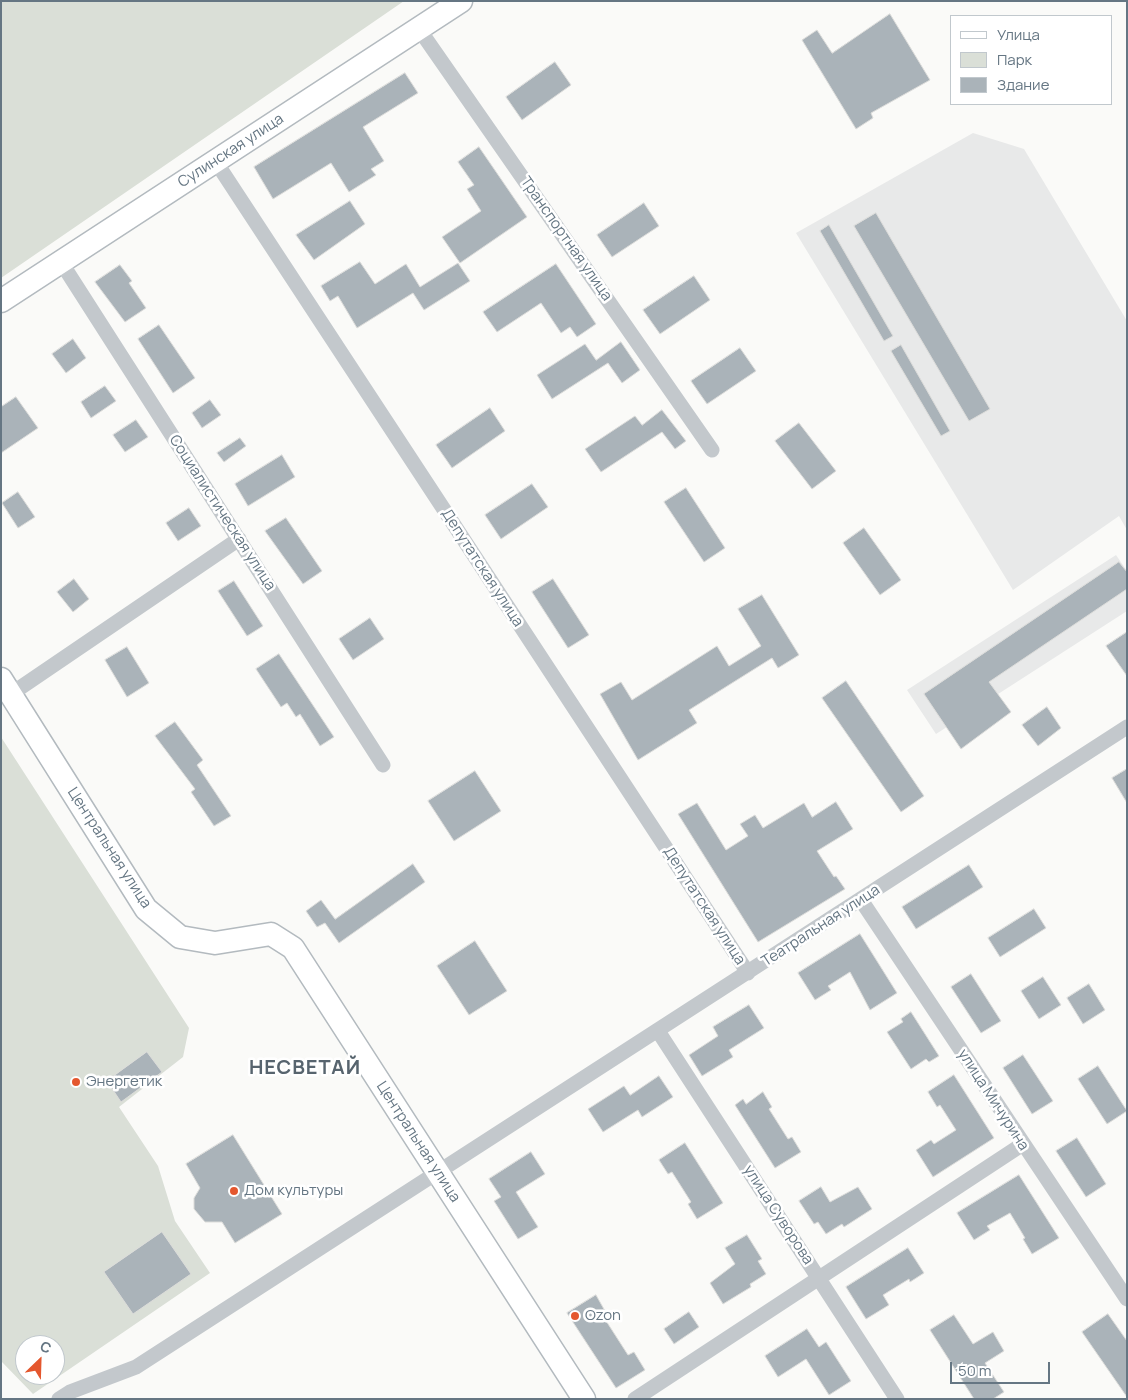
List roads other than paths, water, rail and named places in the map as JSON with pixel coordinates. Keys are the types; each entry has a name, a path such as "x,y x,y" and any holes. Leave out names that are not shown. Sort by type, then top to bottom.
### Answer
{"main road":[{"name":"Сулинская улица","path":"1,301 461,1"},
{"name":"Центральная улица","path":"6,686 146,909 180,937 215,943 271,934 293,948 584,1399"}],"street":[{"name":"Транспортная улица","path":"419,29 712,450"},
{"name":"Депутатская улица","path":"216,162 748,974"},
{"name":"Социалистическая улица","path":"61,262 383,765"},
{"path":"6,686 239,539"},
{"name":"Театральная улица","path":"59,1399 70,1392 136,1367 748,974 1127,727"},
{"name":"улица Мичурина","path":"861,900 1127,1299"},
{"name":"улица Суворова","path":"658,1031 897,1399"},
{"path":"635,1399 1023,1144"}],"place":[{"name":"Энергетик","path":"76,1082"},
{"name":"Дом культуры","path":"234,1191"},
{"name":"Ozon","path":"575,1316"}],"district":[{"name":"НЕСВЕТАЙ","path":"305,1068"}]}
